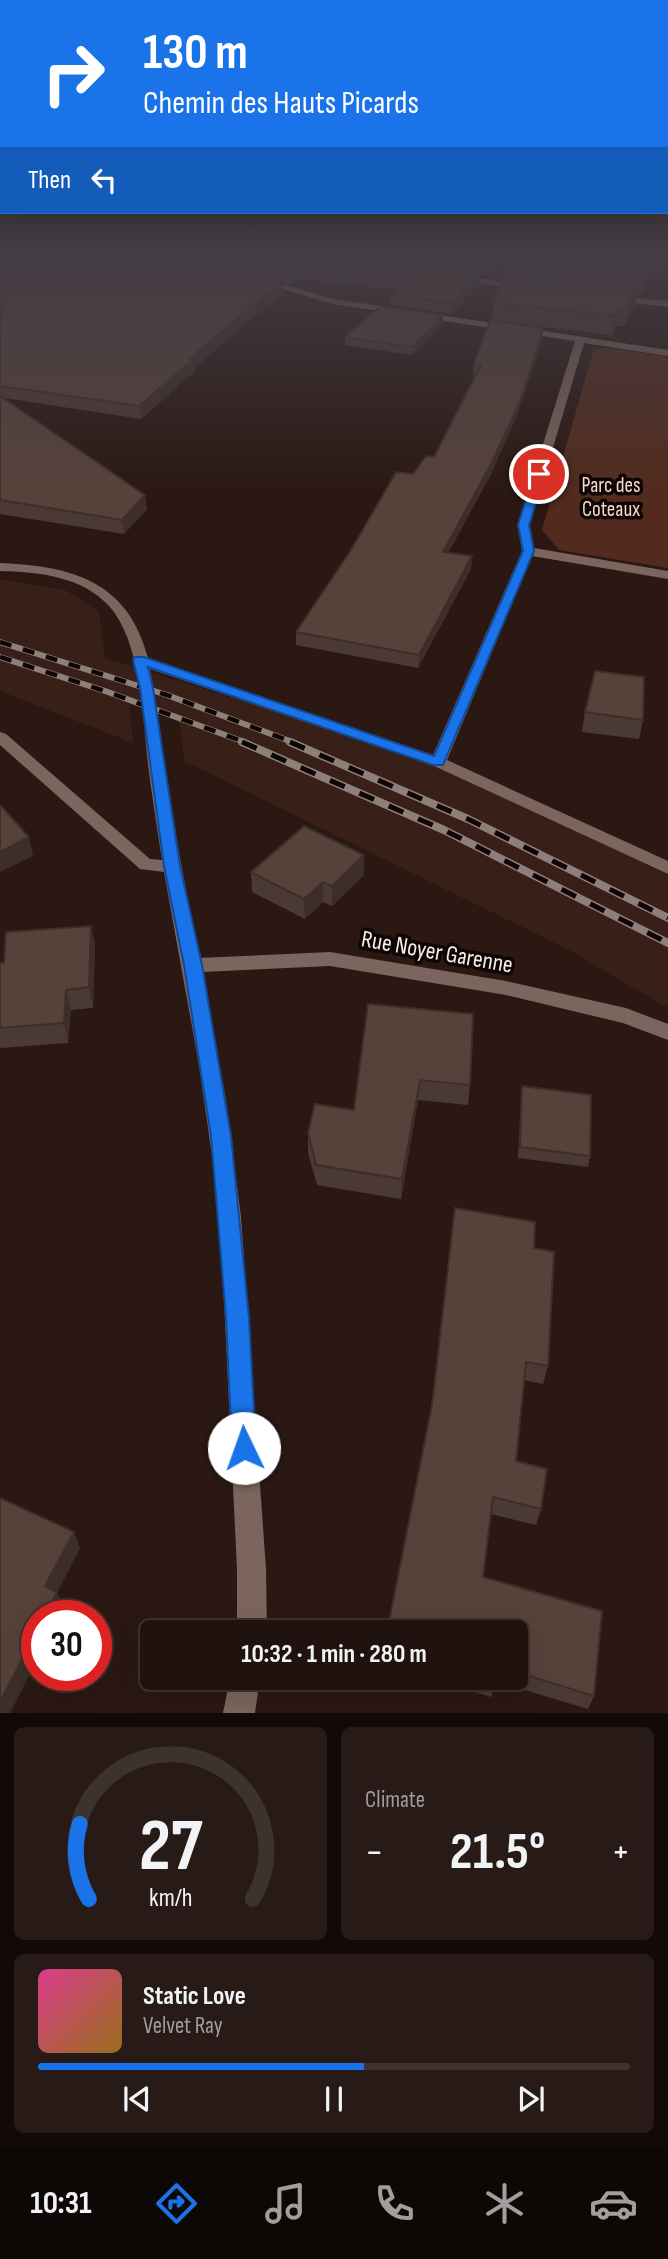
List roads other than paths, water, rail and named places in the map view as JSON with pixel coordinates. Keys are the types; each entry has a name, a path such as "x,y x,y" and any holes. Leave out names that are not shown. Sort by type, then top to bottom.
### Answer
{"street":[{"path":"555,334 668,353"},
{"path":"438,762 528,551 524,525 581,338"},
{"path":"528,551 668,575"},
{"path":"0,567 50,571 93,587 111,601 124,617 147,688 172,866 193,965 221,1136 235,1292 251,1620"},
{"path":"139,660 438,762 668,868"},
{"path":"0,737 146,865 172,866"},
{"name":"Rue Noyer Garenne","path":"193,965 330,959 506,988 626,1016 668,1032"},
{"path":"239,1713 243,1690"}],"railway":[{"path":"0,642 167,695 295,743"},
{"path":"0,657 105,691 247,743"},
{"path":"242,742 444,830 668,943"},
{"path":"290,742 468,819 668,918"}],"park label":[{"name":"Parc des Coteaux","path":"611,497"}]}
